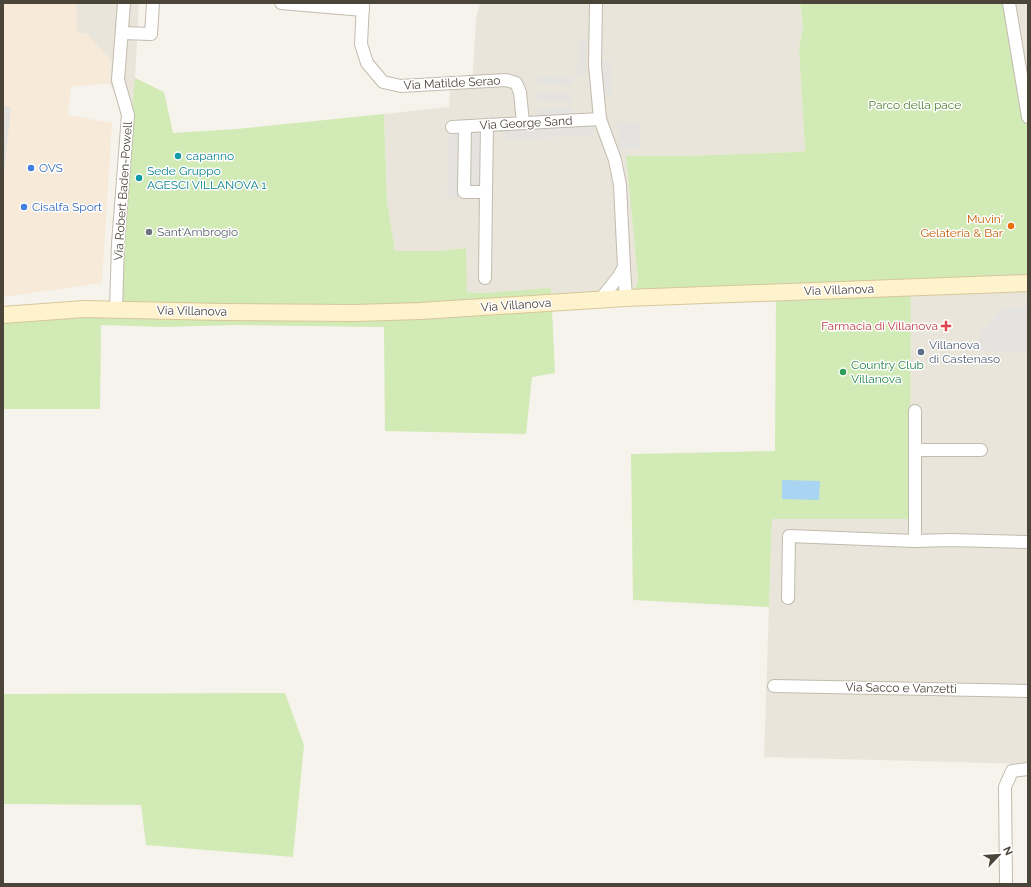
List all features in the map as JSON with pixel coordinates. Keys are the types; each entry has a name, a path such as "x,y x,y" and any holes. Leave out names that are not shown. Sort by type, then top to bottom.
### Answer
{"main road":[{"name":"Via Villanova","path":"3,315 84,309 355,313 420,311 626,298 1028,283"}],"street":[{"name":"Via Robert Baden-Powell","path":"116,310 118,244 128,114 118,80 124,3"},
{"path":"122,33 151,34 152,3"},
{"path":"281,3 363,6"},
{"path":"596,3 595,65 600,119 616,160 620,185 626,298"},
{"path":"1009,3 1024,72 1028,117"},
{"name":"Via Matilde Serao","path":"363,6 361,44 367,63 383,82 401,86 506,80 516,83 520,92 523,123"},
{"name":"Via George Sand","path":"452,128 600,119"},
{"path":"485,278 487,126"},
{"path":"465,127 464,192 486,192"},
{"path":"600,300 619,276 624,267"},
{"path":"915,411 915,541"},
{"path":"915,450 981,450"},
{"path":"788,598 789,536 915,541 950,540 1028,542"},
{"name":"Via Sacco e Vanzetti","path":"774,686 1028,691"},
{"path":"1006,884 1005,788 1012,771 1028,768"}],"shaded area":[{"path":"3,3 76,3 77,33 86,33 111,60 110,84 71,86 68,115 112,123 102,283 3,297"},
{"path":"76,3 139,3 131,123 110,84 111,60 77,33"},
{"path":"480,3 800,3 803,27 799,48 805,151 684,156 626,156 638,280 633,296 552,302 551,289 485,293 466,292 466,248 440,251 395,252 387,201 384,114 449,107 450,88 472,88 476,19"},
{"path":"1014,3 1028,3 1028,99"},
{"path":"578,41 587,41 585,76 577,76"},
{"path":"610,61 612,96 604,96 601,62"},
{"path":"539,76 573,77 573,85 539,84"},
{"path":"537,93 572,94 572,102 537,101"},
{"path":"3,106 11,107 3,184"},
{"path":"572,107 573,115 538,117 537,109"},
{"path":"617,122 640,122 641,148 619,149"},
{"path":"594,124 594,135 505,140 505,129"},
{"path":"467,128 484,128 483,190 467,190"},
{"path":"449,129 460,130 458,199 447,198"},
{"path":"911,282 1028,282 1028,764 764,757 772,518 909,519"},
{"path":"1028,307 1028,352 980,351 981,332 1003,308"}],"green space":[{"name":"Parco della pace","path":"800,3 1014,3 1028,99 1028,282 911,282 910,519 772,519 769,607 633,600 631,454 775,451 776,293 633,296 638,280 626,156 684,156 805,151 799,48 803,27"},
{"path":"135,78 164,92 173,133 237,129 384,114 387,201 395,251 440,251 466,248 467,292 485,293 551,288 555,373 532,377 526,434 385,431 384,327 235,325 163,327 101,325 100,409 3,409 3,315 114,306"},
{"path":"285,693 304,745 293,857 146,845 141,805 3,804 3,694"}],"water":[{"path":"782,480 820,481 819,500 782,499"}],"place":[{"name":"capanno","path":"178,156"},
{"name":"OVS","path":"31,168"},
{"name":"Sede Gruppo AGESCI VILLANOVA 1","path":"139,178"},
{"name":"Cisalfa Sport","path":"24,207"},
{"name":"Muvin' Gelateria & Bar","path":"1011,226"},
{"name":"Sant'Ambrogio","path":"149,232"},
{"name":"Farmacia di Villanova","path":"946,326"},
{"name":"Villanova di Castenaso","path":"921,352"},
{"name":"Country Club Villanova","path":"843,372"}]}
